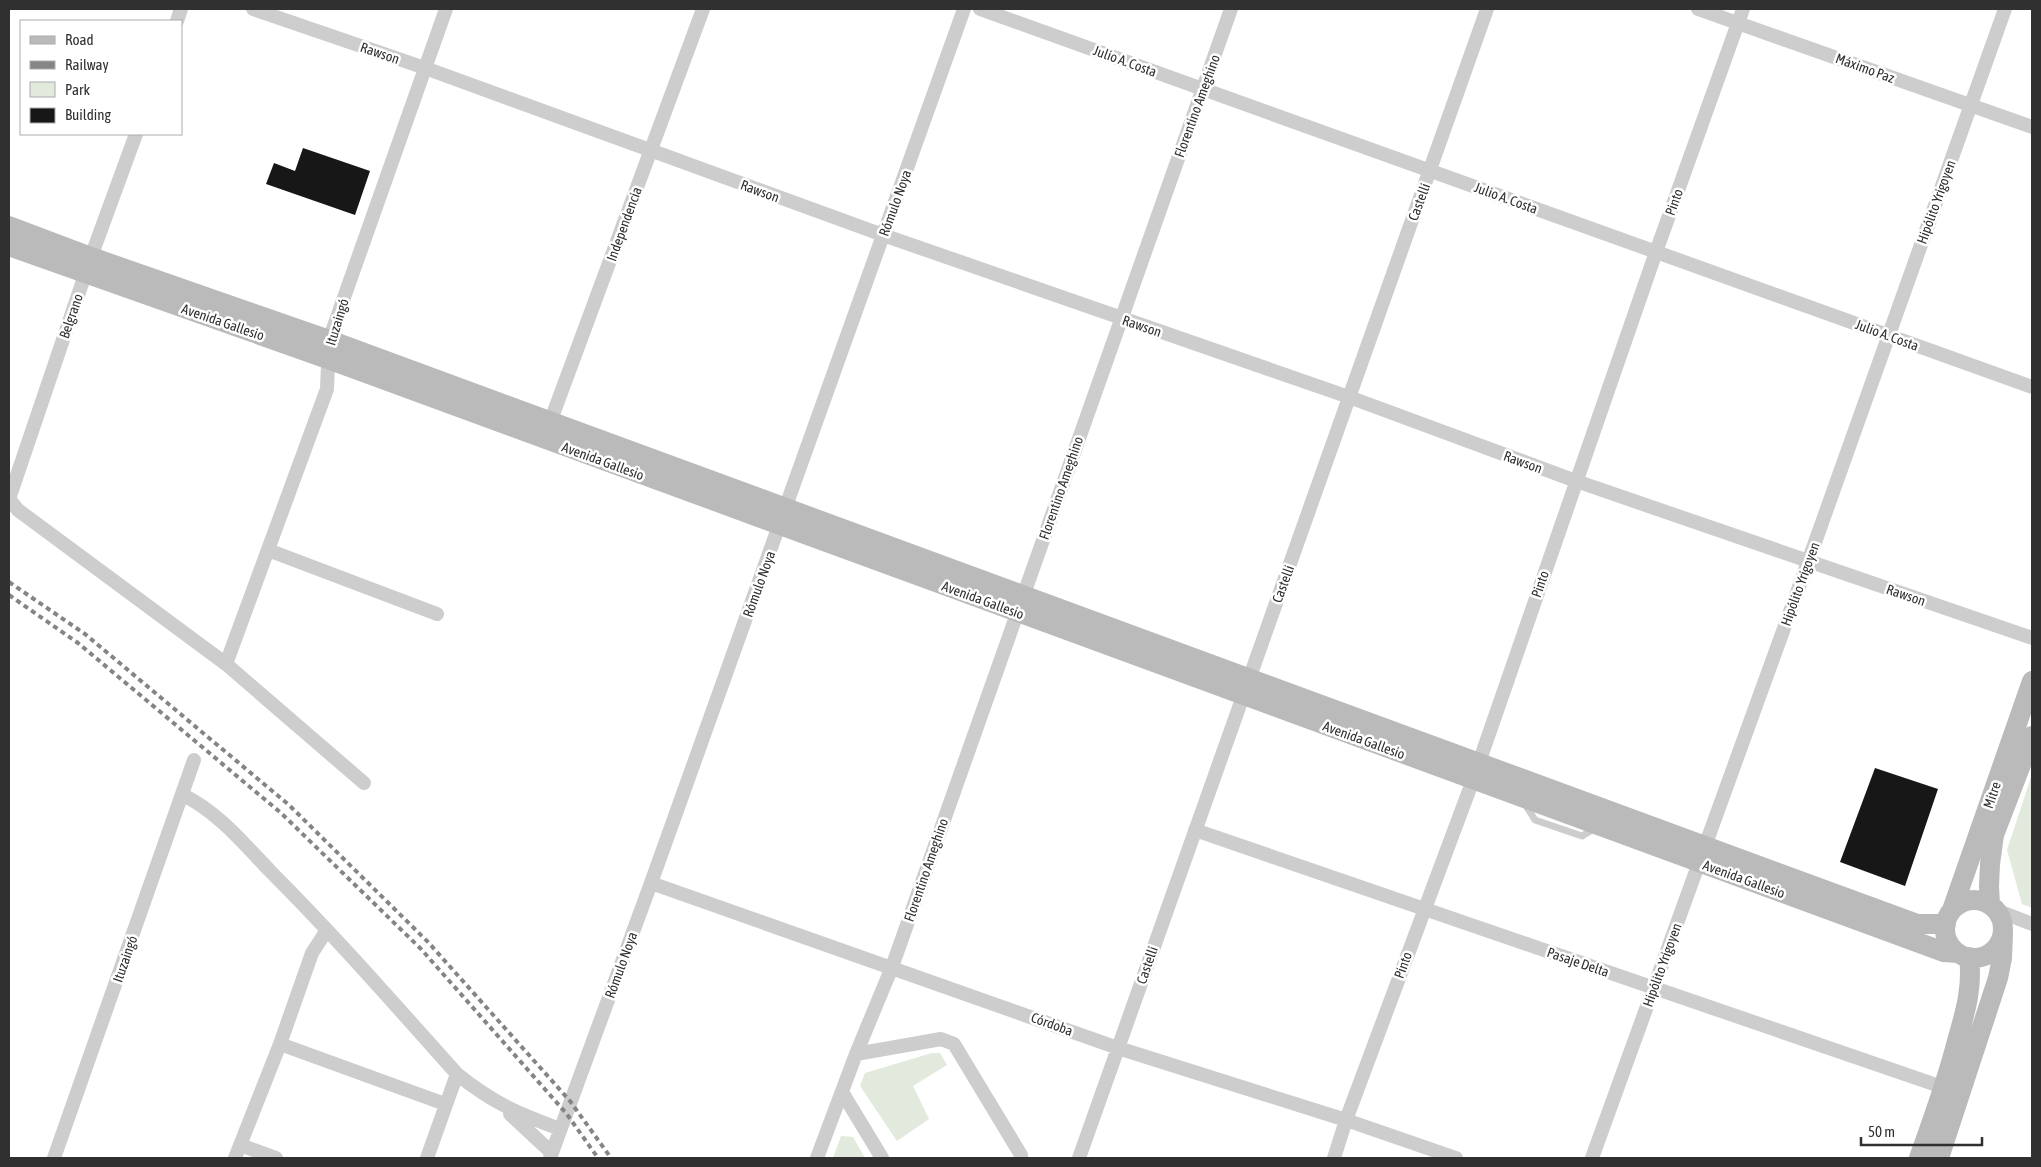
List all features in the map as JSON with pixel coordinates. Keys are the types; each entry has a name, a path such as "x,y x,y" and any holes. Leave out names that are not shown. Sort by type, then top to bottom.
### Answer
{"main road":[{"name":"Avenida Gallesio","path":"9,226 88,265"},
{"name":"Avenida Gallesio","path":"9,246 88,265 328,349 1702,854 1944,952 1963,955"},
{"name":"Mitre","path":"1949,917 2032,680"},
{"name":"Mitre","path":"1993,907 1989,886 1994,835 2032,736"},
{"name":"Avenida Gallesio","path":"1476,771 1521,797 1598,826 1702,854 1917,924 1949,917"},
{"path":"1919,1158 1953,1090 1998,978 2002,958 2002,920 1993,907 1975,900 1959,905 1949,917 1948,940 1963,955 1972,975 1953,1090 1939,1158"},
{"path":"1963,955 1981,957 1991,953 1999,944 2003,933"}],"street":[{"name":"Rawson","path":"253,9 425,68 883,235 1349,397 1576,481 2032,638"},
{"name":"Ituzaingó","path":"226,664 327,389 328,349 446,9"},
{"name":"Independencia","path":"547,430 703,9"},
{"name":"Rómulo Noya","path":"551,1156 783,517 964,9"},
{"name":"Julio A. Costa","path":"980,9 2032,387"},
{"name":"Florentino Ameghino","path":"818,1158 856,1054 892,967 1231,9"},
{"name":"Castelli","path":"1079,1158 1488,9"},
{"name":"Máximo Paz","path":"1698,9 2032,127"},
{"name":"Pinto","path":"1334,1158 1346,1120 1476,771 1656,252 1743,9"},
{"name":"Hipólito Yrigoyen","path":"1592,1158 1808,562 2005,9"},
{"name":"Belgrano","path":"9,498 88,265 136,135"},
{"path":"9,498 18,510 226,664 364,784"},
{"path":"268,550 437,614"},
{"name":"Ituzaingó","path":"54,1158 194,760"},
{"path":"183,795 196,801 218,817 327,930 457,1074 500,1105 515,1113 560,1129"},
{"name":"Pasaje Delta","path":"1195,830 1953,1090"},
{"name":"Córdoba","path":"651,883 1118,1048 1346,1120 1456,1158"},
{"path":"1993,907 2032,924"},
{"path":"276,1158 238,1152 280,1044 312,953 327,930"},
{"path":"856,1054 941,1039 954,1044 1021,1155"},
{"path":"280,1044 445,1104"},
{"path":"426,1158 457,1074"},
{"path":"842,1092 882,1158"},
{"path":"500,1105 551,1156"}],"green space":[{"path":"2032,774 2032,908 2022,904 2007,850"},
{"path":"932,1053 940,1053 947,1065 913,1086 929,1119 897,1141 860,1086 865,1073"},
{"path":"841,1136 853,1137 865,1158 833,1158"}],"building":[{"path":"303,148 370,171 355,215 266,184 274,163 295,171"},
{"path":"1875,768 1938,789 1905,886 1840,862"}],"railway":[{"path":"9,582 85,634 289,805 428,942 570,1101 611,1158"},
{"path":"9,595 78,643 281,813 421,949 566,1113 598,1158"}]}
